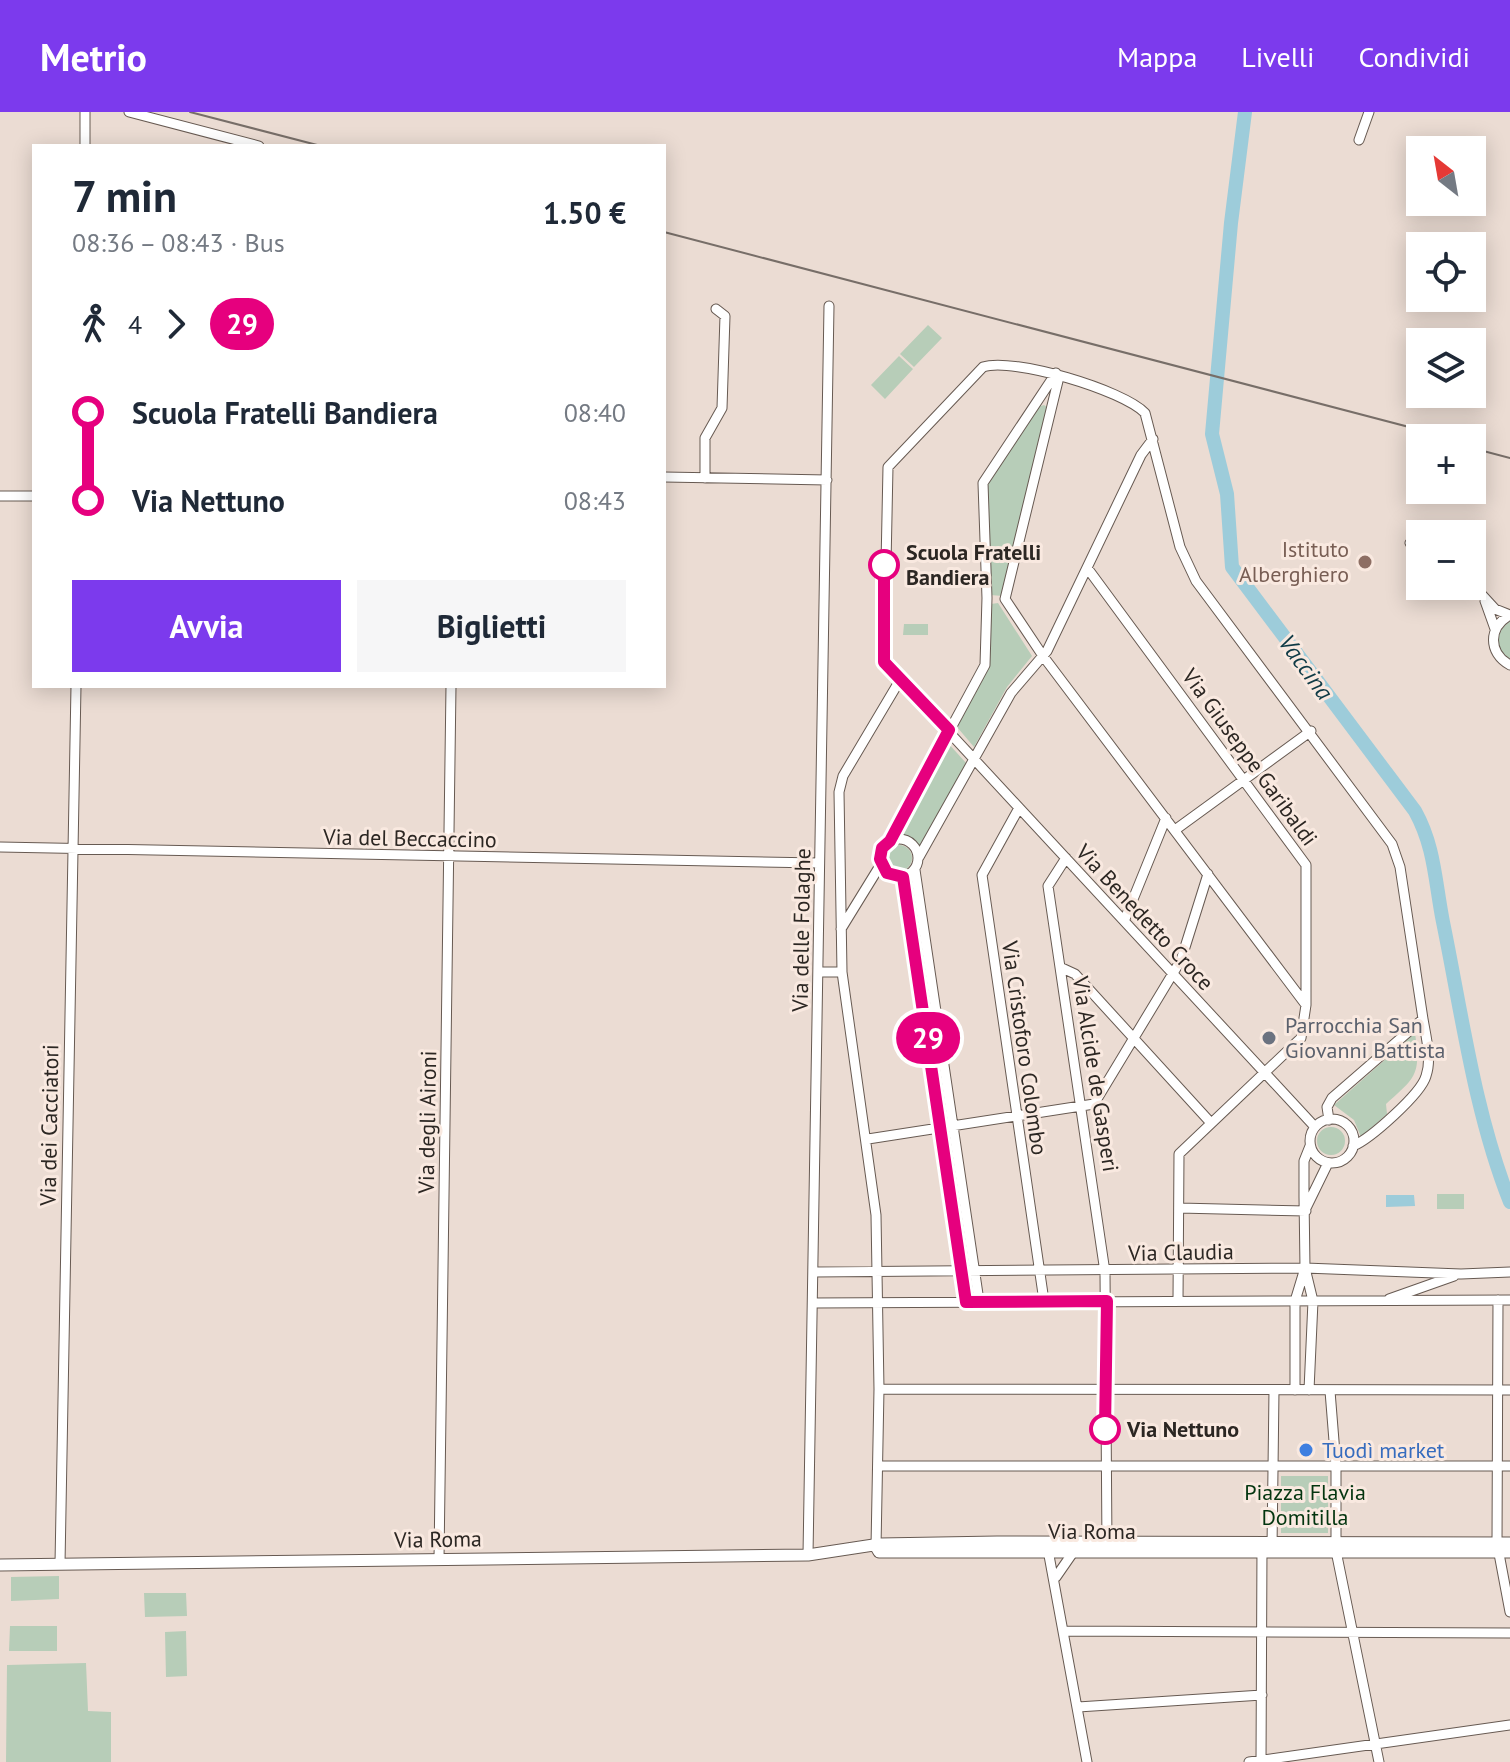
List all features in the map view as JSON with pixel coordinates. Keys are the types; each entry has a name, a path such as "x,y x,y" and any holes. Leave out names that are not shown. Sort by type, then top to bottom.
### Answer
{"street":[{"path":"85,112 85,144"},
{"path":"129,112 251,144"},
{"path":"1359,140 1369,112"},
{"name":"Via delle Folaghe","path":"808,1555 829,306"},
{"path":"705,478 705,438 722,408 725,316 716,309"},
{"name":"Via Benedetto Croce","path":"1056,373 997,365 983,367 888,467 883,655 900,680 1315,1127"},
{"path":"1056,373 1139,407 1147,416 1180,547 1189,568 1311,731 1395,851 1429,1065 1422,1087 1366,1139 1353,1146 1341,1161 1328,1163 1317,1157 1310,1146"},
{"path":"841,929 881,864 882,848 890,841 985,665 987,598 983,483 1056,373"},
{"path":"1056,373 1058,381 1005,599 1043,656 1306,1005"},
{"path":"979,1301 915,870 919,857 1015,687 1043,656 1141,455 1153,439"},
{"path":"666,477 827,480"},
{"path":"0,496 32,496"},
{"name":"Via Giuseppe Garibaldi","path":"1088,569 1245,778 1306,865 1306,1005 1301,1038 1179,1154 1178,1301"},
{"path":"987,598 1005,599"},
{"path":"1484,600 1495,629 1495,650 1510,665"},
{"path":"1486,600 1510,615 1495,629"},
{"path":"876,1547 879,1389 876,1215 868,1139 842,972 840,786 900,680"},
{"name":"Via dei Cacciatori","path":"60,1564 76,688"},
{"name":"Via degli Aironi","path":"439,1559 451,688"},
{"path":"1175,830 1311,731"},
{"name":"Via Cristoforo Colombo","path":"1019,808 982,875 1044,1301"},
{"path":"1125,919 1166,818"},
{"path":"890,841 909,841 919,857"},
{"name":"Via del Beccaccino","path":"0,847 819,863"},
{"name":"Via Alcide de Gasperi","path":"1066,858 1048,886 1083,1106 1107,1301"},
{"path":"881,864 887,873 903,877 915,870"},
{"path":"868,1139 1094,1104 1181,960 1208,874"},
{"path":"903,877 964,1272 966,1302"},
{"path":"1062,968 1075,974 1211,1123"},
{"path":"818,972 842,972"},
{"path":"922,998 934,996"},
{"path":"1329,1120 1330,1100 1423,1019"},
{"path":"1309,1390 1313,1301 1305,1268 1304,1161 1315,1127 1329,1120 1348,1127 1353,1146"},
{"path":"1306,1209 1328,1163"},
{"path":"1179,1208 1306,1209"},
{"path":"1295,1390 1295,1301 1305,1268"},
{"name":"Via Claudia","path":"814,1272 1305,1268 1461,1274"},
{"path":"1378,1303 1461,1274 1510,1272"},
{"path":"1498,1300 1497,1466 1501,1549 1510,1612"},
{"path":"813,1303 1378,1303 1510,1300"},
{"path":"1107,1301 1107,1546"},
{"path":"879,1389 1510,1390"},
{"path":"1261,1761 1261,1632 1273,1467 1274,1390"},
{"path":"1330,1391 1336,1466 1336,1547 1379,1762"},
{"path":"879,1466 1510,1466"},
{"name":"Via Roma","path":"0,1565 808,1555 876,1547 883,1552 1048,1546 1501,1549 1510,1543"},
{"path":"1048,1546 1087,1762"},
{"name":"Via Roma","path":"1048,1546 1074,1551 1107,1546"},
{"path":"1056,1577 1074,1551"},
{"path":"1065,1631 1510,1633"},
{"path":"1078,1707 1262,1695"},
{"path":"1249,1762 1510,1725"}],"green space":[{"path":"928,325 942,338 914,367 900,354"},
{"path":"899,356 913,369 885,399 871,385"},
{"path":"1044,405 1048,408 1003,596 990,595 986,486 1038,407"},
{"path":"998,603 1032,656 1007,687 974,747 957,727 988,668 991,604"},
{"path":"1510,621 1510,659 1501,650 1498,640 1501,630"},
{"path":"904,624 928,624 928,635 903,635"},
{"path":"947,742 967,764 920,846 912,838 897,835"},
{"path":"899,845 908,849 912,858 908,867 899,871 890,867 886,858 890,849"},
{"path":"1415,1033 1417,1058 1414,1074 1386,1104 1387,1114 1361,1137 1354,1120 1334,1105"},
{"path":"1331,1127 1341,1131 1345,1141 1341,1151 1331,1155 1321,1151 1317,1141 1321,1131"},
{"path":"1437,1194 1464,1194 1464,1209 1437,1209"},
{"name":"Piazza Flavia Domitilla","path":"1281,1476 1328,1476 1328,1533 1281,1533"},
{"path":"59,1576 59,1599 11,1601 11,1577"},
{"path":"144,1593 186,1593 187,1616 145,1617"},
{"path":"10,1626 57,1626 57,1651 9,1651"},
{"path":"186,1631 187,1676 166,1677 165,1632"},
{"path":"86,1663 88,1711 111,1712 111,1762 6,1762 7,1665"}],"water":[{"path":"1386,1195 1414,1195 1415,1206 1386,1207"}],"waterway":[{"name":"Vaccina","path":"1245,112 1231,223 1212,434 1227,494 1232,567 1422,824 1434,865 1478,1099 1510,1202"}],"railway":[{"path":"190,112 313,144"},
{"path":"666,233 1406,426"},
{"path":"1486,452 1510,458"}],"bus line":[{"name":"29","path":"884,565 884,662 949,730 890,841 882,848 880,859 887,873 903,877 964,1272 966,1302 1107,1301 1105,1429"}],"place":[{"name":"Istituto Alberghiero","path":"1365,562"},
{"name":"Scuola Fratelli Bandiera","path":"884,565"},
{"name":"Parrocchia San Giovanni Battista","path":"1269,1038"},
{"name":"Via Nettuno","path":"1105,1429"},
{"name":"Tuodì market","path":"1306,1450"}]}
